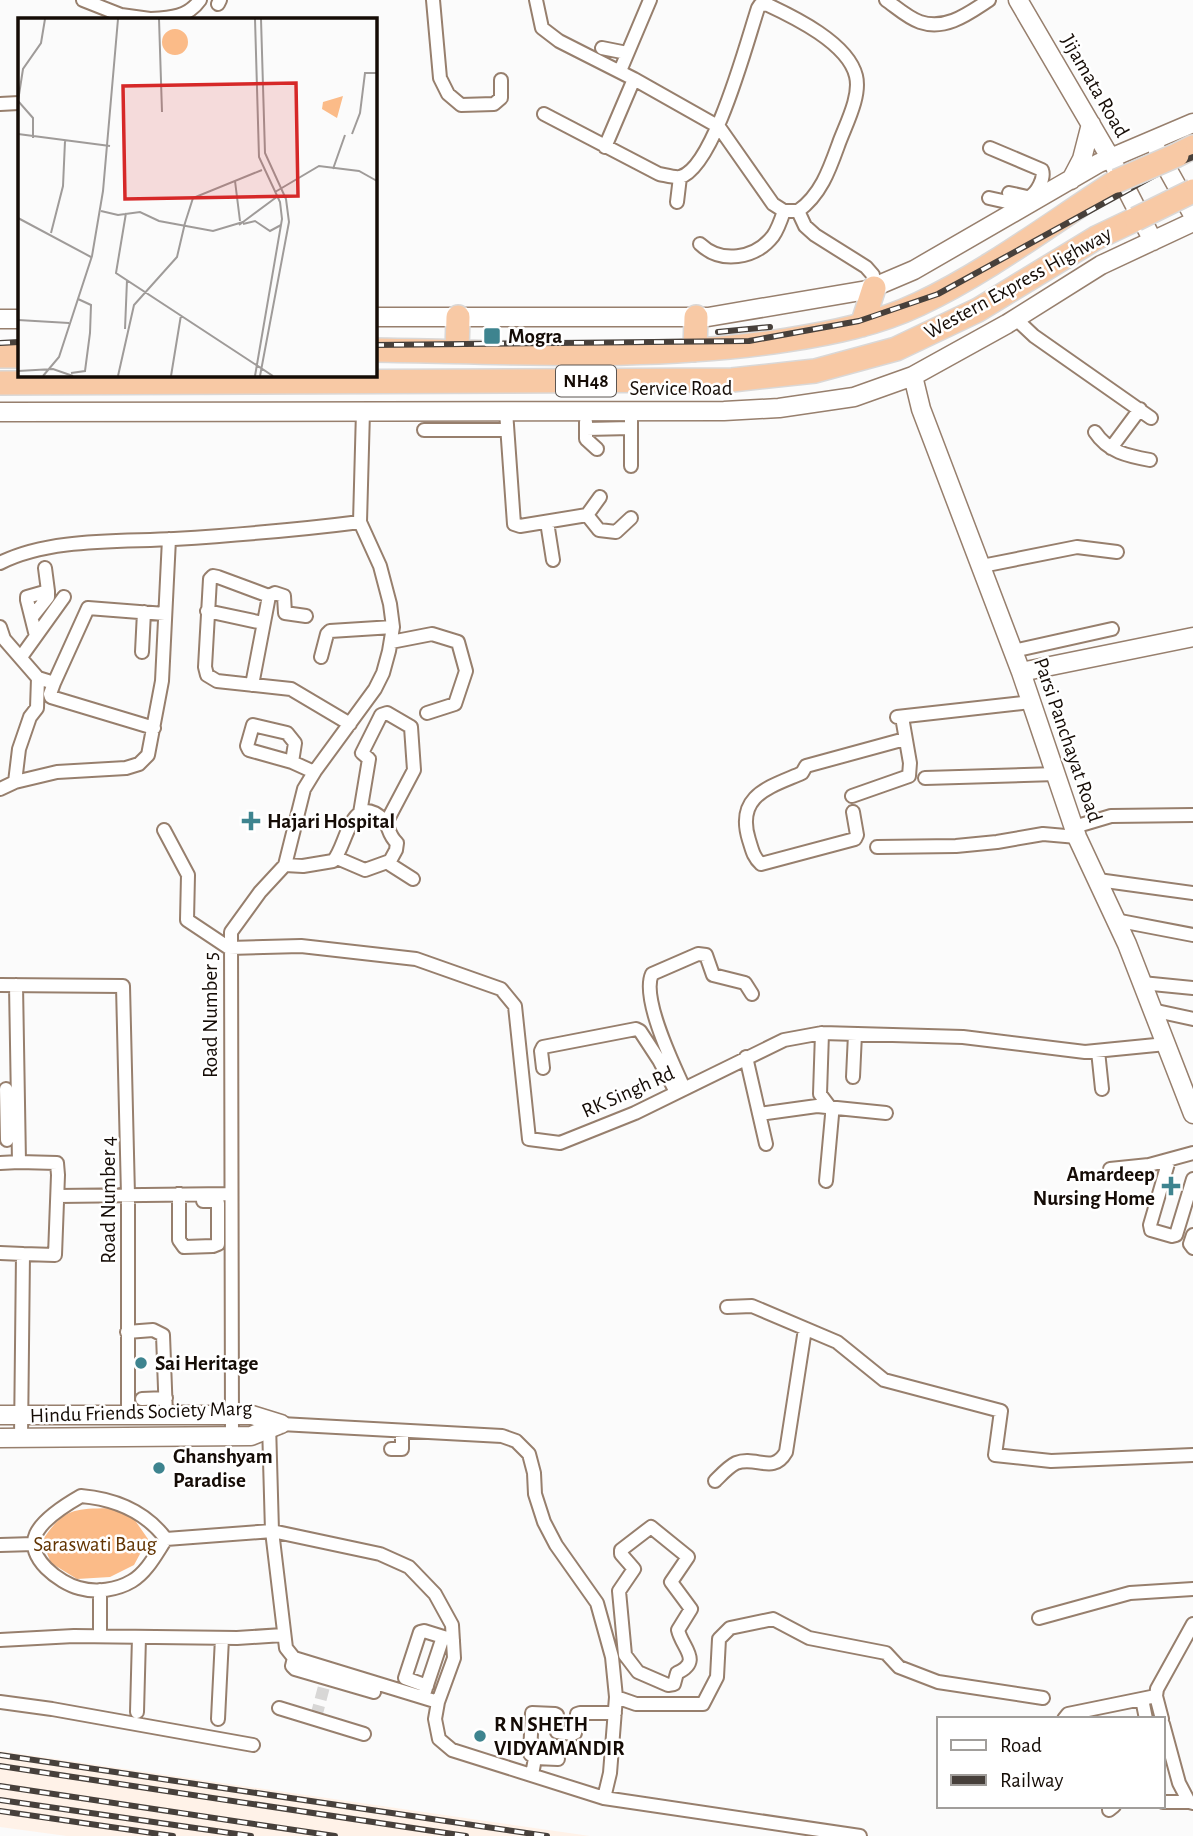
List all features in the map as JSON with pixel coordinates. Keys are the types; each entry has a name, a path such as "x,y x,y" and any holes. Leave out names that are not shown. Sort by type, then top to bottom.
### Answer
{"highway":[{"name":"Western Express Highway","path":"376,350 613,353 695,350 732,348 862,325 918,305 962,281 1117,181 1185,151"},
{"name":"Western Express Highway","path":"0,383 732,380 815,371 896,349 978,310 1096,238 1193,191"},
{"path":"862,325 874,288"},
{"path":"457,351 458,317"},
{"path":"695,317 695,350"},
{"path":"0,356 18,356"}],"street":[{"path":"83,0 121,15 144,18"},
{"path":"159,18 182,15 193,10 200,0"},
{"path":"433,0 440,78 448,94 461,105 494,104 501,98 501,80"},
{"path":"536,0 542,28 559,41 620,71 719,127 773,204 784,211 798,211 808,204 820,188 856,94 857,76 848,58 815,29 768,5 760,5 719,127 695,168 680,177 659,174 544,114"},
{"path":"620,71 650,0"},
{"path":"886,0 920,22 942,23 959,19 989,0"},
{"name":"Jijamata Road","path":"1018,0 1111,159 1153,241"},
{"path":"601,48 627,53"},
{"path":"605,147 634,79"},
{"path":"0,104 18,103"},
{"path":"376,317 708,317 874,288 914,270 1064,180 1151,139 1193,123"},
{"path":"1064,180 1082,159 1091,124"},
{"path":"1151,139 1193,215"},
{"path":"990,148 1042,170 1043,176 1030,201"},
{"path":"677,202 680,177"},
{"path":"1009,193 1030,201"},
{"path":"989,198 1030,201"},
{"path":"700,244 716,255 731,257 751,253 768,242 784,211"},
{"path":"798,211 805,226 815,235 866,267 873,275 874,288"},
{"name":"Service Road","path":"0,412 506,411 586,420 631,420 779,408 854,397 913,376 1016,319 1101,265 1193,222"},
{"path":"0,319 18,319"},
{"path":"1016,319 1034,336 1151,418"},
{"name":"Parsi Panchayat Road","path":"913,376 921,409 1021,672 1075,832 1142,983 1193,1114"},
{"path":"1111,448 1140,410"},
{"name":"Road Number 5","path":"232,1435 224,1224 230,1194 231,932 260,892 285,865 304,789 375,689 383,673 391,642 393,627 390,604 380,566 360,522 363,411"},
{"path":"506,411 505,430 514,524 520,526 587,515 600,497"},
{"path":"586,420 586,439 597,449"},
{"path":"631,420 631,466"},
{"path":"424,430 505,430"},
{"path":"1095,432 1111,448 1126,456 1150,460"},
{"path":"587,515 599,530 622,529 631,518"},
{"path":"0,563 14,556 57,546 268,533 360,522"},
{"path":"547,522 553,560"},
{"path":"0,789 15,782 57,772 126,768 139,764 148,755 162,681 169,539"},
{"path":"982,565 1077,547 1117,552"},
{"path":"36,636 27,597 48,592 45,568"},
{"path":"306,616 285,612 284,596 275,593 269,596 214,576 209,585 207,611 207,675 217,681 297,692 350,724"},
{"path":"252,685 269,596"},
{"path":"21,657 64,597"},
{"path":"154,728 51,697 50,694 86,610 93,607 165,614"},
{"path":"207,611 263,623"},
{"path":"142,652 144,612"},
{"path":"0,627 4,639 38,678 54,683"},
{"path":"321,657 330,631 393,627"},
{"path":"1013,651 1112,629"},
{"path":"391,642 432,634 458,642 466,671 455,704 427,713"},
{"path":"1021,672 1193,637"},
{"path":"15,782 19,748 30,716 37,708 38,678"},
{"path":"852,796 909,776 910,763 899,717 1031,702"},
{"path":"358,713 377,724"},
{"path":"337,858 365,870 390,861 396,850 397,843 388,834 386,823 414,770 412,731 410,726 387,713 383,714 362,753 369,759 360,813"},
{"path":"853,811 857,835 855,839 761,864 755,859 745,826 750,802 759,792 802,773 806,766 905,739"},
{"path":"292,762 314,772"},
{"path":"925,778 1056,774"},
{"path":"285,865 328,864 337,858 352,819 360,813 367,811 386,823"},
{"path":"877,847 998,842 1075,832 1111,816 1193,815"},
{"path":"164,830 188,875 187,920 229,948"},
{"path":"390,861 393,868 413,879"},
{"path":"1098,880 1193,893"},
{"path":"1115,920 1193,935"},
{"name":"RK Singh Rd","path":"229,948 302,946 416,959 501,989 515,1006 529,1139 560,1143 635,1113 784,1040 821,1033 963,1037 1085,1052 1166,1044"},
{"path":"680,1090 649,988 652,974 698,954 706,955 713,975 745,983 752,994"},
{"path":"1142,983 1193,988"},
{"path":"0,985 16,985 8,1089 9,1140 19,1162"},
{"name":"Road Number 4","path":"16,985 123,986 128,1195 128,1415"},
{"path":"1152,1010 1193,1019"},
{"path":"543,1068 543,1047 636,1029 680,1090"},
{"path":"821,1033 820,1094 830,1106 832,1115 826,1181"},
{"path":"853,1077 855,1034"},
{"path":"1098,1051 1102,1089"},
{"path":"746,1057 766,1144"},
{"path":"759,1114 830,1106 886,1113"},
{"path":"1110,1169 1149,1165 1193,1153"},
{"path":"1169,1160 1150,1225 1151,1230 1176,1235 1193,1179"},
{"path":"0,1163 57,1163 58,1196 55,1255 0,1253"},
{"path":"179,1198 230,1194"},
{"path":"58,1196 128,1195 179,1198 218,1202 224,1224 216,1245 181,1246 178,1240 179,1198"},
{"path":"1193,1235 1190,1244 1193,1248"},
{"path":"21,1438 23,1254"},
{"path":"727,1307 751,1306 837,1342 884,1380 1001,1411 995,1455 1051,1461 1193,1455"},
{"path":"715,1481 736,1463 751,1460 771,1464 781,1460 786,1452 805,1329"},
{"path":"127,1332 153,1330 163,1335 166,1407 142,1399"},
{"name":"Hindu Friends Society Marg","path":"0,1415 128,1415 166,1407 232,1416 252,1415 273,1424 502,1436 516,1441 529,1454 534,1473 535,1494 544,1522 556,1545 597,1603 605,1638 619,1656 610,1773 604,1798"},
{"path":"273,1424 271,1531 286,1648 294,1658 327,1675 374,1692"},
{"name":"Hindu Friends Society Marg","path":"0,1438 251,1436 273,1424"},
{"path":"402,1431 402,1449"},
{"path":"81,1496 120,1503 151,1522 166,1539 144,1572 131,1582 100,1590 77,1588 59,1578 36,1555 34,1544 36,1533 61,1508 81,1496"},
{"path":"597,1603 619,1591 634,1569 621,1554 621,1550 651,1527 687,1556 671,1582 691,1609 678,1630 690,1657 688,1666 677,1673 674,1683 668,1685 638,1672 619,1656 619,1591"},
{"path":"166,1539 271,1531 380,1554 408,1567 435,1594 452,1625 425,1692"},
{"path":"0,1545 34,1544"},
{"path":"1039,1618 1129,1593 1193,1589"},
{"path":"100,1590 100,1636"},
{"path":"616,1697 636,1704 703,1704 717,1677 719,1639 730,1628 773,1619 809,1638 887,1653 899,1667 938,1682 1043,1698"},
{"path":"1162,1717 1156,1696 1157,1689 1193,1624"},
{"path":"438,1702 405,1678 422,1631 448,1638"},
{"path":"0,1640 100,1636 222,1638 283,1634"},
{"path":"137,1712 139,1637"},
{"path":"218,1719 222,1638"},
{"path":"448,1638 454,1658 438,1702 435,1719 439,1739 452,1749 604,1798 860,1836"},
{"path":"327,1675 425,1692"},
{"path":"1066,1717 1069,1714 1156,1696"},
{"path":"1142,1699 1146,1717"},
{"path":"0,1702 253,1745"},
{"path":"279,1708 363,1734"},
{"path":"558,1759 535,1758 530,1754 532,1713 555,1713 557,1732 572,1734 575,1733 577,1714 615,1713"},
{"path":"1166,1745 1179,1783 1191,1803"},
{"path":"532,1775 535,1758"},
{"path":"1165,1802 1191,1803"}],"shaded area":[{"path":"0,1751 590,1836 67,1836 0,1827"}],"green space":[{"name":"Saraswati Baug","path":"113,1508 132,1516 148,1539 134,1565 110,1577 77,1579 51,1563 42,1541 57,1522 80,1510"}],"tunnel":[{"path":"316,1717 326,1679"}],"railway":[{"path":"376,345 749,341 859,321 938,294 1175,164 1193,157"},
{"path":"718,332 770,327"},
{"path":"0,343 18,342"},
{"path":"0,1755 547,1836"},
{"path":"0,1766 466,1836"},
{"path":"0,1786 335,1836"},
{"path":"0,1800 251,1836"},
{"path":"0,1811 173,1836"}],"place":[{"name":"Mogra","path":"492,336"},
{"name":"Hajari Hospital","path":"251,821"},
{"name":"Amardeep Nursing Home","path":"1171,1186"},
{"name":"Sai Heritage","path":"141,1363"},
{"name":"Ghanshyam Paradise","path":"159,1468"},
{"name":"R N SHETH VIDYAMANDIR","path":"480,1736"}]}
